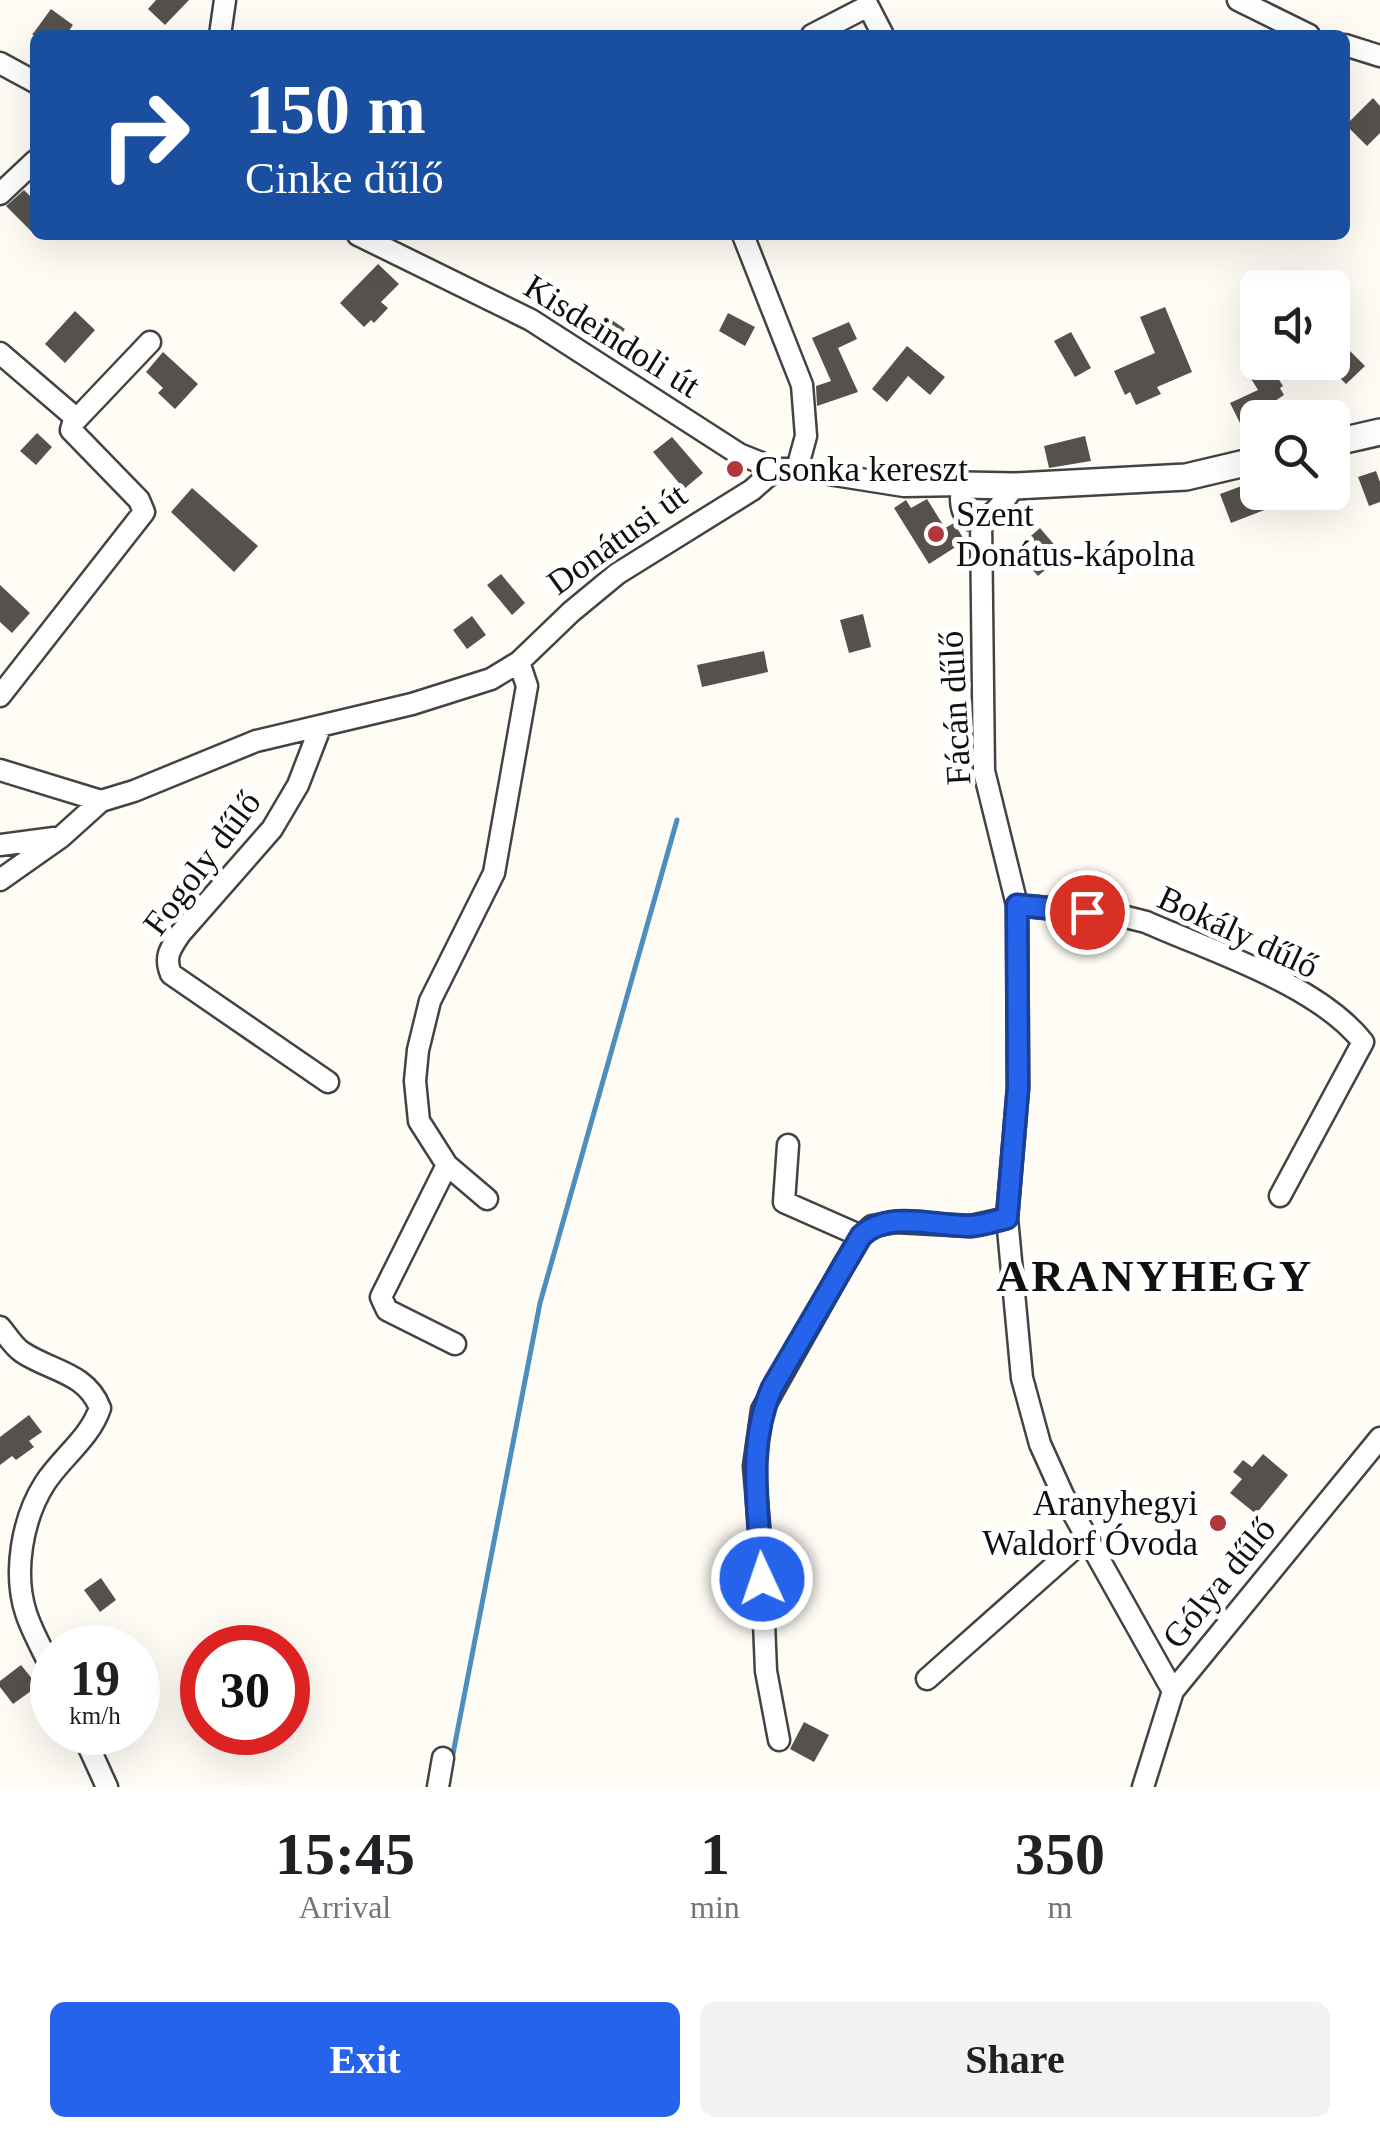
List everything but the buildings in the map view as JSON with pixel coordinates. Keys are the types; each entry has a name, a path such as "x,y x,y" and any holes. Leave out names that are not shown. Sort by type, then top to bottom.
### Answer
{"street":[{"path":"1238,0 1299,30"},
{"path":"220,30 221,3"},
{"path":"822,30 868,6 880,30"},
{"path":"1350,47 1380,56"},
{"path":"0,64 30,79"},
{"path":"0,194 30,166"},
{"name":"Kisdeindoli út","path":"368,240 531,320 739,454 786,469"},
{"path":"745,240 802,385 806,436 786,469 904,486 1014,486 1186,477 1240,464"},
{"path":"0,696 144,512 138,500 74,437 72,430 77,419 150,342"},
{"path":"0,353 77,419"},
{"path":"1350,439 1380,432"},
{"name":"Donátusi út","path":"101,800 134,791 256,741 320,728 491,680 519,662 617,574 786,469"},
{"name":"Fácán dűlő","path":"963,485 958,502 962,512 970,519 981,520 984,771 1017,905 1018,1088 1007,1218 1016,1333 1028,1406 1040,1444 1086,1538 1172,1691"},
{"path":"981,520 996,511 1014,486"},
{"path":"487,1198 446,1165 419,1121 414,1102 418,1050 430,1001 494,873 526,686 519,662"},
{"name":"Fogoly dűlő","path":"320,728 298,785 272,829 180,934 167,963 171,974 328,1082"},
{"path":"0,770 101,800"},
{"path":"0,880 61,836 101,800"},
{"path":"0,845 61,836"},
{"name":"Bokály dűlő","path":"1017,905 1146,922 1286,982 1353,1030 1362,1042 1280,1196"},
{"path":"788,1145 784,1202 861,1236"},
{"path":"446,1165 382,1296 387,1310 455,1344"},
{"path":"778,1740 764,1654 754,1466 762,1410 861,1236 872,1226 896,1222 972,1226 1007,1218"},
{"path":"0,1327 20,1351 74,1376 95,1394 100,1408 96,1422 44,1484 30,1516 21,1551 20,1584 31,1625"},
{"name":"Gólya dűlő","path":"1143,1787 1172,1691 1380,1438"},
{"path":"927,1679 1086,1538"},
{"path":"92,1755 107,1787"},
{"path":"438,1787 443,1758"}],"waterway":[{"path":"452,1759 540,1303 677,820"}],"place":[{"name":"Csonka kereszt","path":"735,469"},
{"name":"Szent Donátus-kápolna","path":"936,534"},
{"name":"Aranyhegyi Waldorf Óvoda","path":"1218,1523"}],"district":[{"name":"ARANYHEGY","path":"1155,1276"}],"route":[{"path":"762,1579 754,1466 762,1410 772,1388 861,1236 872,1226 896,1222 972,1226 1007,1218 1018,1088 1017,905 1087,912"}]}
